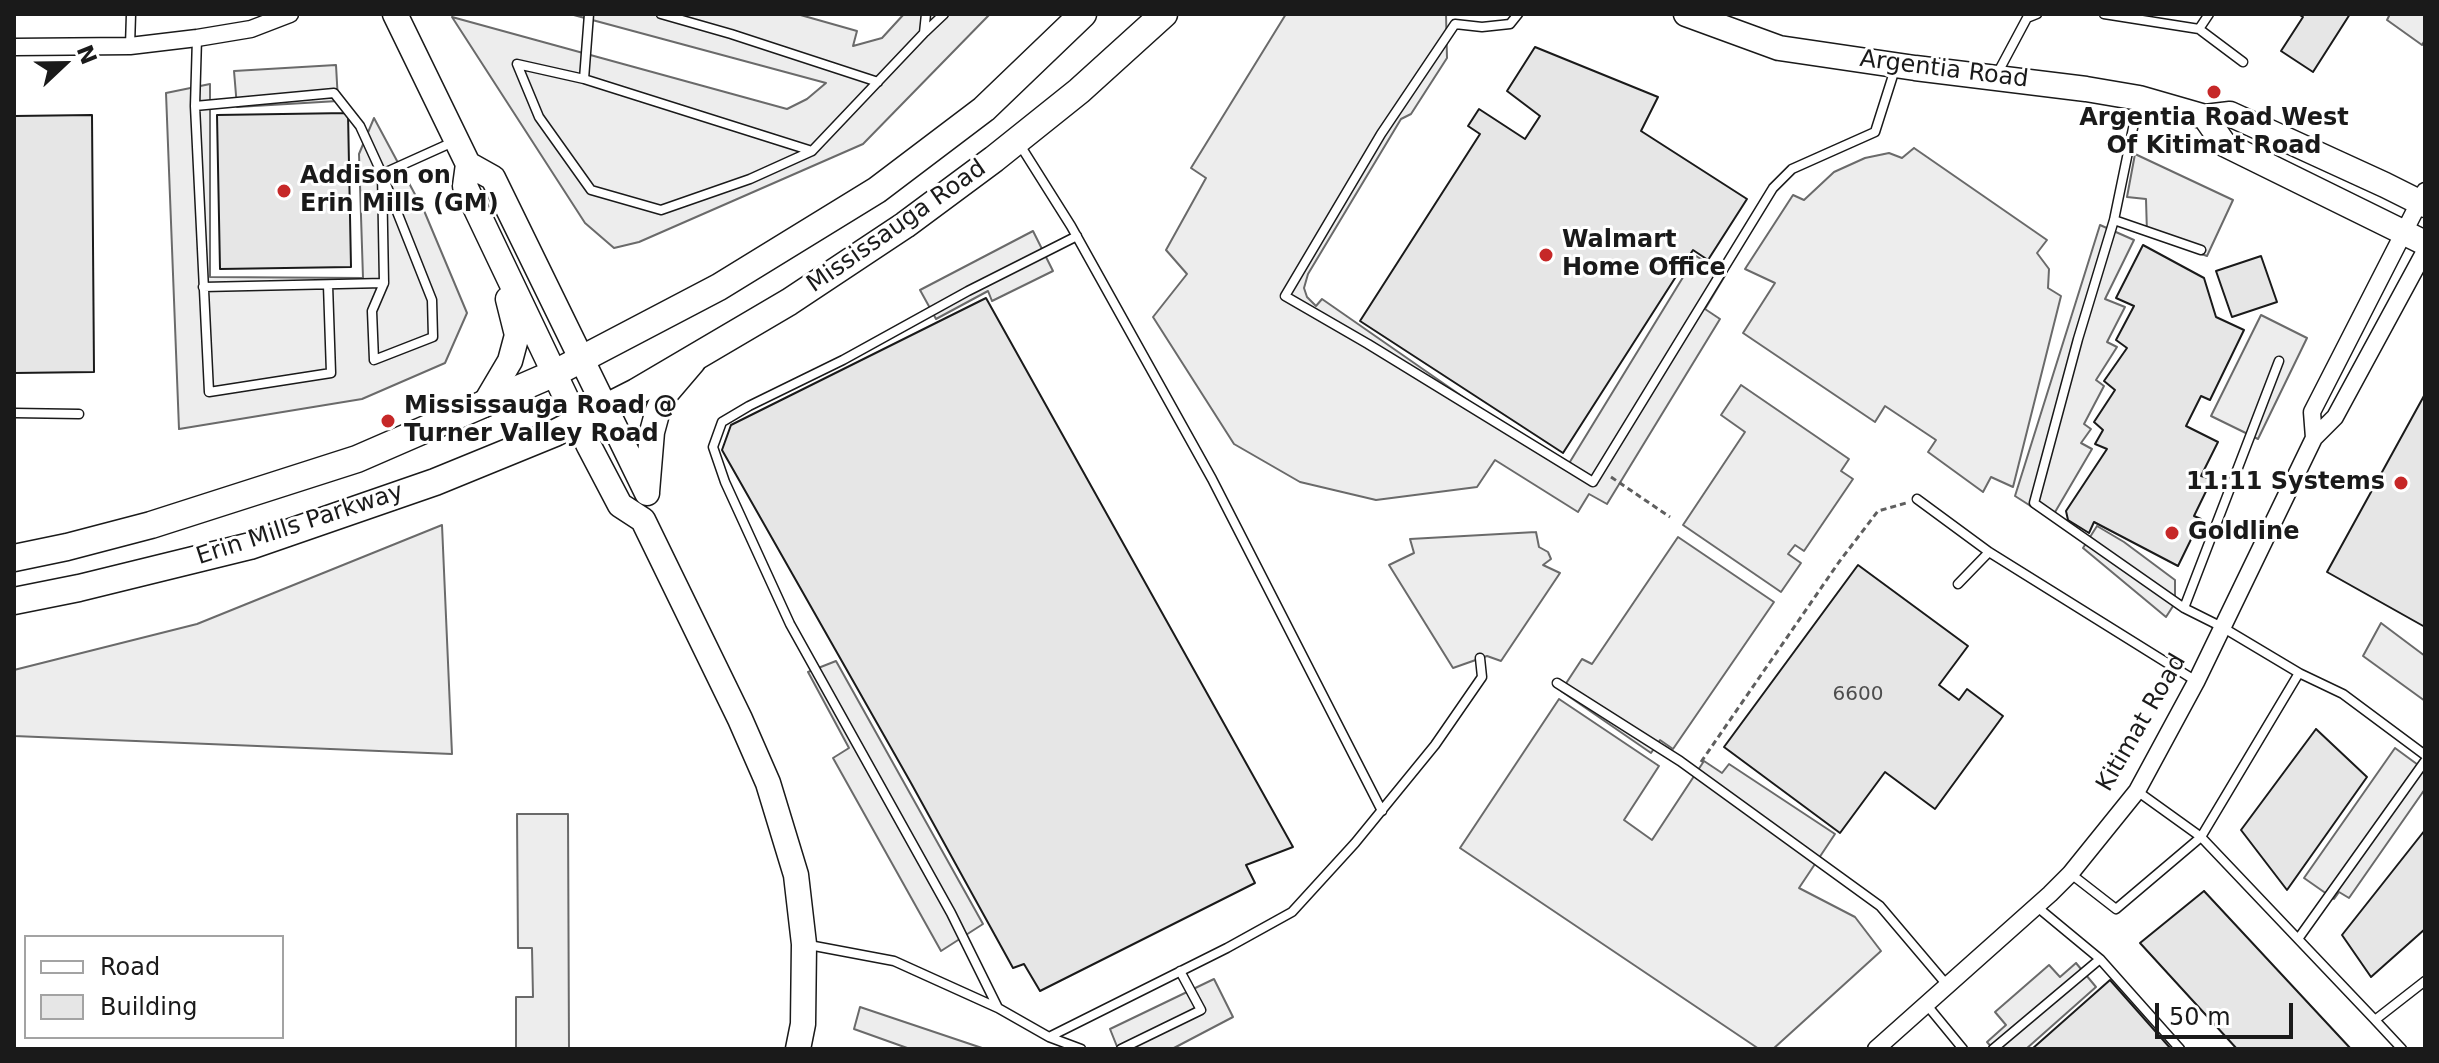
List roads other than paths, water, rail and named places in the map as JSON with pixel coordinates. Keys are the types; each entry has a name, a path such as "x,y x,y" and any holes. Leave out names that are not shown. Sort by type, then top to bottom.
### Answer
{"main road":[{"name":"Mississauga Road","path":"555,373 719,287 877,190 984,109 1083,14"},
{"name":"Mississauga Road","path":"578,421 697,357 789,302 905,225 1079,91 1164,14"},
{"name":"Erin Mills Parkway","path":"14,558 151,525 357,459 555,373"},
{"name":"Erin Mills Parkway","path":"14,601 250,546 435,482 578,421"}],"street":[{"path":"14,47 130,46 197,38 251,29 290,14"},
{"path":"395,14 468,164 465,186 496,254 620,505 643,520 768,783 796,875 804,944 803,1024 798,1049"},
{"name":"Argentia Road","path":"1686,14 1779,48 2139,98 2205,117 2230,114 2423,200"},
{"path":"2205,117 2224,144 2415,238"},
{"path":"468,164 493,178 647,493"},
{"name":"Kitimat Road","path":"2314,438 2312,412 2415,238 2423,200"},
{"name":"Kitimat Road","path":"1876,1049 2070,874 2137,791 2196,682 2314,438 2335,417 2425,251"},
{"path":"484,405 510,361 517,335 496,254"},
{"path":"643,520 652,432 658,410 664,396 697,357"}],"lane":[{"path":"130,46 131,14"},
{"path":"584,79 589,14"},
{"path":"661,14 878,82"},
{"path":"924,33 926,14"},
{"path":"812,151 584,79 517,64 539,117 591,190 661,210 750,179 812,151 944,14"},
{"path":"1518,14 1510,24 1482,27 1455,24 1381,134 1285,296 1593,482 1773,188 1792,169 1875,132 1896,64"},
{"path":"1996,77 2027,18 2037,14"},
{"path":"2104,14 2199,29 2243,62"},
{"path":"2199,29 2209,14"},
{"path":"197,38 195,106 209,392 331,373 328,285"},
{"path":"195,106 334,93 360,126 382,174 432,300 433,337 374,360 372,311 384,283 382,174"},
{"path":"2139,98 2114,220 2034,503 2184,608 2299,673 2343,694 2425,758 2298,939"},
{"path":"382,174 457,140"},
{"path":"1017,141 1077,236 1212,479 1382,811"},
{"path":"2114,220 2201,250"},
{"path":"998,1008 951,913 790,624 725,482 713,447 722,422 749,406 843,360 994,277 1077,236"},
{"path":"203,287 384,283"},
{"path":"2184,608 2279,361"},
{"path":"14,413 79,414"},
{"path":"1917,499 1989,552 2196,682"},
{"path":"1958,584 1989,552"},
{"path":"1049,1037 1292,912 1382,811 1435,745 1482,677 1480,658"},
{"path":"2070,874 2116,909 2201,837 2299,673"},
{"path":"1557,683 1695,772 1880,906 1947,985"},
{"path":"2137,791 2201,837 2402,1049"},
{"path":"2036,906 2100,959 2180,1049"},
{"path":"804,944 894,961 998,1008 1049,1037 1081,1049"},
{"path":"1993,1049 2100,959"},
{"path":"1121,1049 1201,1010 1180,971"},
{"path":"2375,1020 2425,981"},
{"path":"1926,1004 1963,1049"}],"place":[{"name":"Argentia Road West Of Kitimat Road","path":"2214,92"},
{"name":"Addison on Erin Mills (GM)","path":"284,191"},
{"name":"Walmart Home Office","path":"1546,255"},
{"name":"Mississauga Road @ Turner Valley Road","path":"388,421"},
{"name":"11:11 Systems","path":"2401,483"},
{"name":"Goldline","path":"2172,533"}]}
